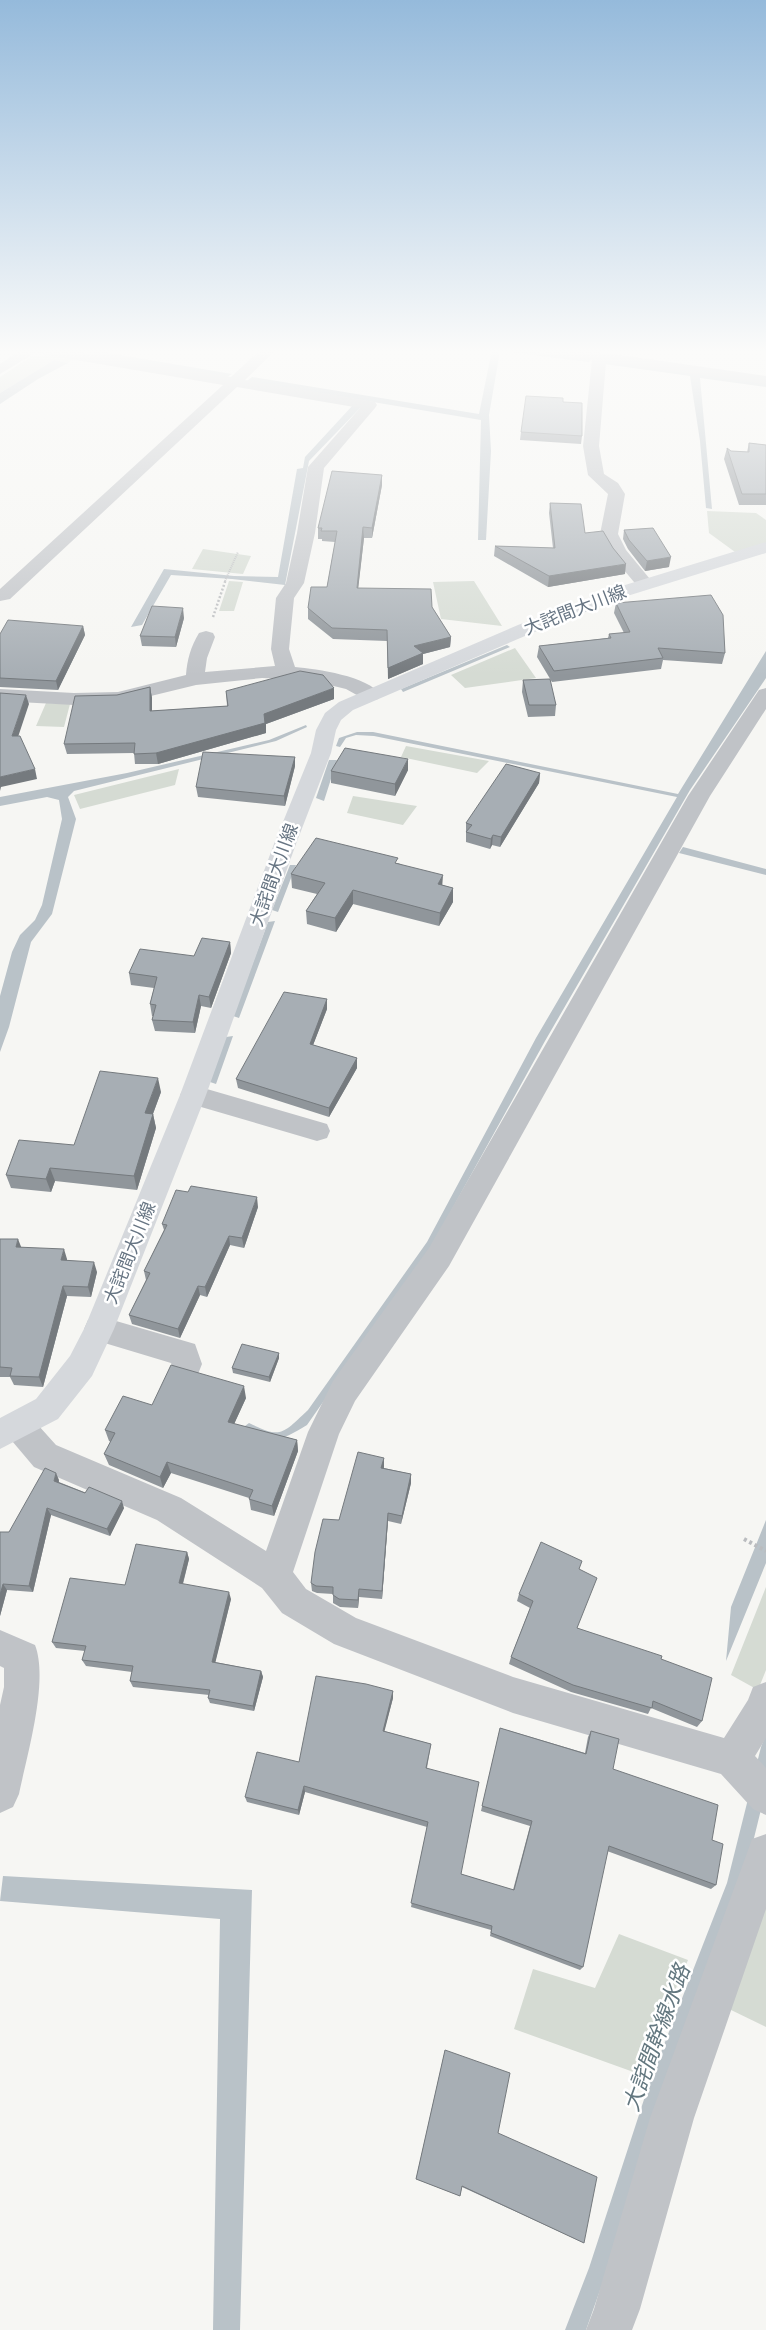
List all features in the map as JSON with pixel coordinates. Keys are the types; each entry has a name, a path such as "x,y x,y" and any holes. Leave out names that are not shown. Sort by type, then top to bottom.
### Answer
{"main road":[{"name":"大詫間大川線","path":"9,1430 47,1409 80,1366 99,1329 193,1095 282,853 321,754 326,730 332,717 371,694 525,629 645,584 766,547"}],"street":[{"path":"0,596 151,458"},
{"path":"287,673 280,649 285,598 295,583 306,533 316,467 324,458"},
{"path":"593,458 596,474 599,479 614,489 617,498 609,526 609,534 623,559 645,584"},
{"path":"195,679 197,658 206,637"},
{"path":"0,695 104,699 121,697 195,679 246,674 287,673 331,678 357,686 371,694"},
{"path":"274,1576 324,1432 344,1391 439,1257 694,804 766,694"},
{"path":"193,1095 317,1131"},
{"path":"99,1329 184,1353 187,1364"},
{"path":"9,1430 45,1456 169,1509 274,1576 294,1601 346,1632 513,1695 748,1776 766,1700"},
{"path":"0,1648 22,1658 22,1687 0,1794"},
{"path":"609,2330 617,2309 672,2118 766,1853"}],"path":[{"path":"206,637 225,581 238,552"},
{"path":"744,1539 766,1551"}],"shaded area":[{"path":"305,458 312,458 309,461 285,585 171,575 142,625 131,627 164,569 234,576 278,577 297,469 303,468"},
{"path":"480,458 491,458 486,540 478,540"},
{"path":"701,458 707,458 712,509 706,508"},
{"path":"707,511 756,513 766,520 766,543 735,552 709,533"},
{"path":"203,549 251,556 243,574 192,569"},
{"path":"229,581 243,582 234,611 219,611"},
{"path":"474,581 502,626 441,619 433,582"},
{"path":"507,645 510,647 403,692 401,689"},
{"path":"515,648 536,678 465,688 451,675"},
{"path":"766,651 766,678 690,790 545,1041 430,1249 307,1425 289,1435 276,1439 264,1436 245,1426 249,1423 268,1431 281,1432 308,1410 427,1242 536,1038 677,797 374,736 356,735 346,738 340,747 336,746 339,738 357,732 373,732 678,794"},
{"path":"46,703 70,704 64,727 36,726"},
{"path":"306,725 307,727 276,741 74,791 68,797 76,819 52,914 31,942 9,1027 0,1052 0,996 12,952 20,935 35,920 42,905 62,819 59,800 47,797 0,806 0,797 127,773 269,740"},
{"path":"406,746 489,761 477,773 401,757"},
{"path":"329,760 337,760 324,801 316,798"},
{"path":"179,769 175,785 80,809 74,795"},
{"path":"353,796 417,806 403,825 347,813"},
{"path":"683,847 766,869 766,875 679,853"},
{"path":"290,865 296,865 278,912 272,910"},
{"path":"275,921 239,1018 233,1016 268,922"},
{"path":"233,1036 216,1084 210,1082 226,1037"},
{"path":"766,1520 766,1563 726,1661 731,1607"},
{"path":"766,1587 766,1670 758,1690 731,1675"},
{"path":"766,1734 766,1789 742,1887 586,2330 565,2330 589,2268 651,2078 727,1883 761,1747"},
{"path":"3,1876 252,1890 240,2330 213,2330 220,1919 0,1901"},
{"path":"766,1906 766,2027 729,2009"},
{"path":"619,1934 688,1960 639,2074 514,2029 533,1969 595,1988"}],"building":[{"path":"730,458 766,458 766,494 742,494"},
{"path":"332,471 382,475 372,528 363,527 357,588 431,589 432,607 451,637 414,646 423,653 388,668 387,630 332,628 308,608 311,587 327,587 337,531 321,531 322,528 318,528"},
{"path":"550,503 581,504 585,533 603,531 613,548 626,564 549,576 495,546 555,548"},
{"path":"653,528 671,557 647,561 629,540 624,530"},
{"path":"711,595 723,615 725,653 658,648 663,658 554,671 539,646 611,638 609,634 630,632 616,603"},
{"path":"152,606 183,608 175,637 140,636"},
{"path":"8,620 83,626 56,681 0,678 0,634"},
{"path":"300,671 323,675 334,688 264,714 265,723 156,753 134,754 135,743 64,744 75,696 117,695 150,687 150,711 228,706 226,691"},
{"path":"550,679 556,705 529,705 523,680"},
{"path":"0,693 26,695 12,736 20,736 35,769 0,777"},
{"path":"345,748 408,759 395,784 331,771"},
{"path":"203,752 295,757 284,796 196,787"},
{"path":"506,764 540,773 501,837 493,835 491,839 466,832 472,825 466,823"},
{"path":"316,838 398,858 395,863 443,875 438,884 453,888 440,913 353,890 335,918 306,911 325,883 291,874"},
{"path":"202,938 230,942 209,997 199,995 193,1022 152,1020 156,1005 150,1004 157,977 129,973 140,949 194,956"},
{"path":"284,992 327,999 310,1044 357,1058 329,1108 236,1079"},
{"path":"100,1071 158,1078 145,1113 153,1114 134,1176 50,1168 46,1179 6,1175 19,1140 74,1145"},
{"path":"191,1186 257,1197 242,1238 229,1236 205,1287 198,1286 178,1329 129,1315 150,1273 144,1271 167,1225 162,1224 176,1190 188,1192"},
{"path":"0,1239 18,1239 16,1247 64,1249 61,1260 94,1262 88,1287 63,1286 39,1377 10,1376 12,1368 0,1367"},
{"path":"242,1344 279,1353 269,1377 232,1368"},
{"path":"171,1365 244,1386 228,1422 297,1440 272,1506 249,1499 253,1490 167,1462 160,1477 104,1454 115,1433 105,1430 123,1396 152,1405"},
{"path":"358,1452 384,1458 381,1468 411,1474 402,1516 388,1513 382,1591 359,1589 358,1600 339,1599 333,1595 333,1587 316,1586 311,1583 315,1552 323,1519 339,1520"},
{"path":"45,1468 56,1473 54,1481 85,1493 89,1487 122,1501 107,1529 47,1508 29,1586 3,1584 0,1595 0,1532 9,1532"},
{"path":"541,1542 582,1561 579,1569 597,1578 577,1628 662,1656 661,1659 712,1678 702,1721 653,1701 652,1708 573,1685 511,1657 533,1601 519,1594"},
{"path":"136,1544 187,1552 179,1583 229,1592 212,1662 261,1671 253,1706 208,1698 210,1690 130,1681 133,1666 82,1660 86,1646 52,1642 70,1578 125,1585"},
{"path":"316,1676 366,1684 393,1691 383,1731 431,1744 426,1768 479,1782 461,1874 514,1890 532,1821 482,1806 500,1728 586,1754 591,1731 619,1739 613,1769 718,1805 712,1840 723,1844 716,1885 609,1846 583,1967 491,1933 492,1926 411,1903 428,1822 304,1786 298,1810 245,1797 257,1752 299,1762"},
{"path":"445,2050 510,2073 498,2133 597,2177 584,2243 462,2186 460,2196 416,2179"}],"water label":[{"name":"大詫間幹線水路","path":"657,2038"}]}
